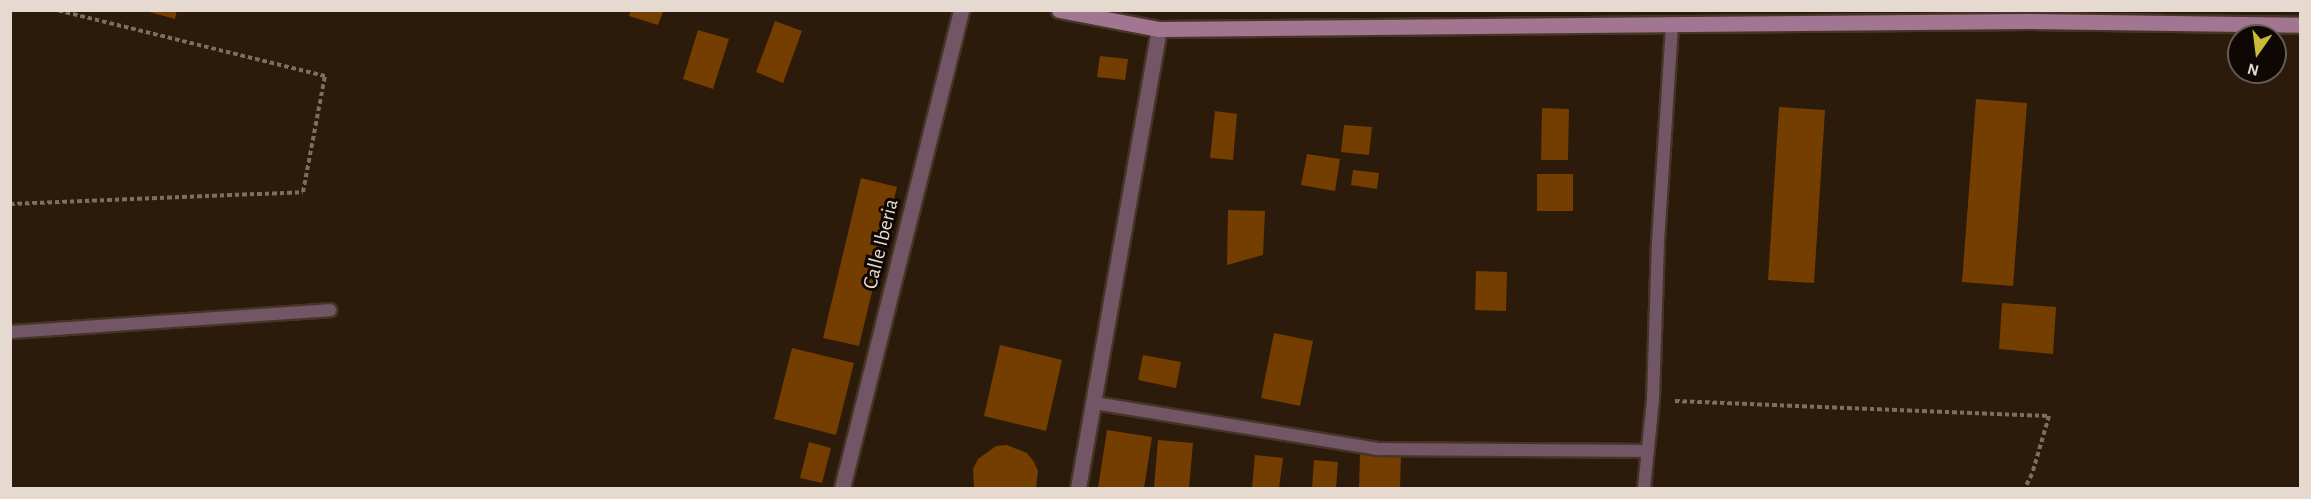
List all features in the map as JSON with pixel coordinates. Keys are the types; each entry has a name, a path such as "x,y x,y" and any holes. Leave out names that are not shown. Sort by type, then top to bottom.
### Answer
{"street":[{"name":"Calle Iberia","path":"842,489 961,10"},
{"path":"1059,10 1159,29 1672,26 2031,16 2301,25"},
{"path":"1078,489 1159,29"}],"lane":[{"path":"1644,489 1653,400 1658,242 1672,26"},
{"path":"10,332 330,310"},
{"path":"1094,403 1378,448 1648,452"}],"path":[{"path":"10,204 303,192 325,76 57,10"},
{"path":"1653,400 2049,416 2032,474 2025,489"}],"building":[{"path":"142,10 177,10 175,19"},
{"path":"631,10 663,12 658,25 629,16"},
{"path":"775,21 802,31 783,83 756,72"},
{"path":"698,30 729,39 713,89 683,79"},
{"path":"1100,56 1128,59 1125,80 1097,77"},
{"path":"1976,99 2027,103 2013,286 1962,282"},
{"path":"1779,107 1825,110 1814,283 1768,280"},
{"path":"1542,108 1569,109 1568,160 1541,160"},
{"path":"1215,111 1237,114 1233,160 1210,158"},
{"path":"1344,125 1372,127 1369,155 1341,152"},
{"path":"1307,154 1340,159 1335,191 1301,185"},
{"path":"1353,170 1379,173 1377,189 1351,185"},
{"path":"1537,174 1573,174 1573,211 1537,211"},
{"path":"861,178 897,187 859,346 823,338"},
{"path":"1228,210 1265,211 1263,255 1227,265"},
{"path":"1476,271 1507,272 1506,311 1475,310"},
{"path":"2002,303 2056,307 2053,354 1999,349"},
{"path":"1274,333 1313,341 1300,406 1261,398"},
{"path":"1000,345 1062,360 1046,431 984,416"},
{"path":"792,348 854,363 836,435 774,419"},
{"path":"1143,355 1181,362 1176,388 1138,380"},
{"path":"1107,430 1152,437 1144,488 1098,488"},
{"path":"1158,440 1193,443 1189,488 1154,488"},
{"path":"809,442 831,448 822,483 800,478"},
{"path":"1007,445 1027,453 1034,462 1038,471 1036,488 974,488 973,469 978,459 996,446"},
{"path":"1360,453 1401,454 1400,488 1359,488"},
{"path":"1255,455 1283,458 1279,488 1252,488"},
{"path":"1314,460 1338,462 1336,488 1312,488"}]}
